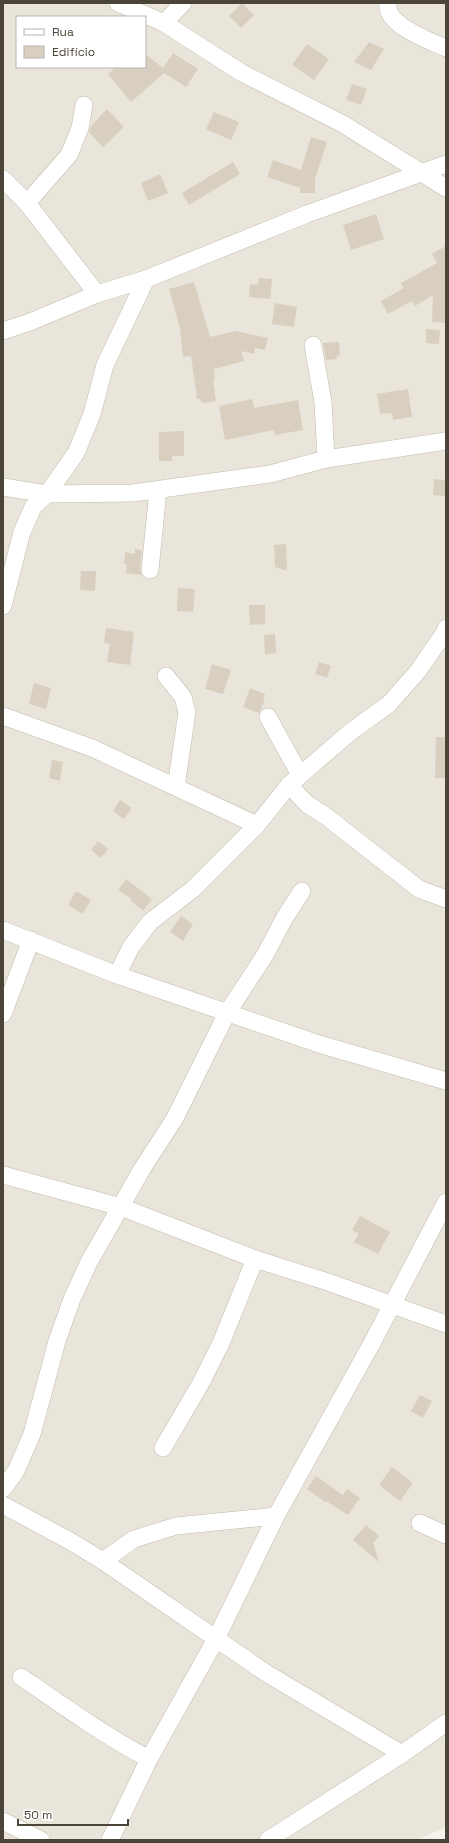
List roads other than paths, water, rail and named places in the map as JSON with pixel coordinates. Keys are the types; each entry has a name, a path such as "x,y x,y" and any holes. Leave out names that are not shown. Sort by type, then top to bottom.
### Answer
{"street":[{"path":"118,3 164,23 242,73 343,124 446,188"},
{"path":"164,23 183,3"},
{"path":"387,4 395,21 416,36 446,48"},
{"path":"27,203 69,155 80,128 84,105"},
{"path":"3,331 30,322 97,294 146,279 307,214 446,164"},
{"path":"3,179 27,203 97,294"},
{"path":"3,606 22,532 33,507 47,494 76,453 92,414 105,365 146,279"},
{"path":"313,345 323,402 326,459"},
{"path":"3,487 47,494 133,493 270,474 326,459 446,441"},
{"path":"150,570 158,490"},
{"path":"117,975 132,947 150,922 193,889 257,825 294,780 349,733 389,704 418,671 446,630"},
{"path":"166,676 183,697 187,712 176,787"},
{"path":"3,716 92,748 257,825"},
{"path":"268,717 294,780 307,804 327,817 419,889 446,899"},
{"path":"3,1489 16,1471 32,1434 46,1376 72,1300 89,1262 142,1169 175,1118 227,1013 265,955 285,917 302,891"},
{"path":"3,930 117,975 227,1013 319,1044 446,1081"},
{"path":"3,1014 31,940"},
{"path":"3,1175 121,1207 255,1259 328,1282 446,1324"},
{"path":"110,1840 149,1759 216,1639 276,1516 372,1343 446,1202"},
{"path":"163,1448 202,1382 221,1343 255,1259"},
{"path":"3,1505 70,1541 103,1561 266,1673 402,1754"},
{"path":"103,1561 134,1539 176,1526 214,1524 276,1516"},
{"path":"420,1523 446,1535"},
{"path":"21,1677 69,1711 117,1742 149,1759"},
{"path":"268,1840 402,1754 446,1723"},
{"path":"3,1821 41,1840"}]}
